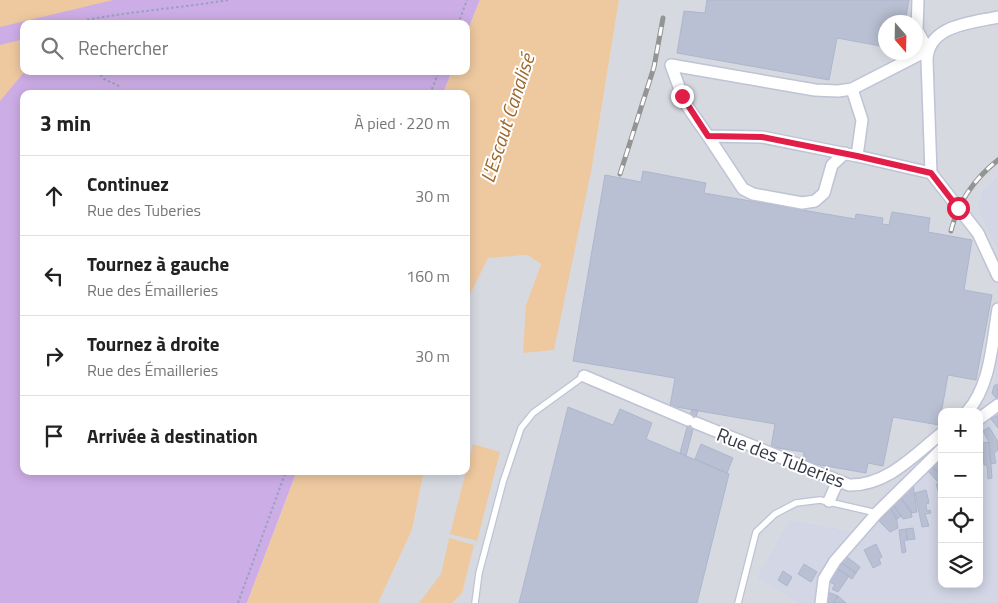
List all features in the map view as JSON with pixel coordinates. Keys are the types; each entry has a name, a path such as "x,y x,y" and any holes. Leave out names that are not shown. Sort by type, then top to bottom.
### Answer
{"street":[{"path":"918,0 917,30 928,50 931,173 978,233 998,276"},
{"path":"845,153 833,163 824,193 815,201 802,203 753,194 743,189 686,103 671,65 816,90 838,91 852,88 928,50 936,37 946,31 998,17"},
{"path":"852,88 862,120 857,156"},
{"path":"708,136 762,137 845,153 931,173"},
{"path":"970,408 978,398 984,384 998,309"},
{"name":"Rue des Tuberies","path":"584,376 838,482 858,485 882,479 938,436"},
{"path":"983,416 998,405"},
{"path":"821,603 824,579 831,566 877,513 938,453"},
{"path":"829,500 838,482"}],"lane":[{"path":"475,603 480,574 503,482 521,428 533,412 584,376"},
{"path":"738,603 756,532 761,525 775,514 791,505 815,500 829,500 877,513"}],"path":[{"path":"86,20 132,11 182,7 228,0"},
{"path":"460,20 467,0"},
{"path":"100,75 104,79 119,86"},
{"path":"432,90 437,75"},
{"path":"238,603 285,475"}],"shaded area":[{"path":"0,0 480,0 470,25 470,20 20,20 20,75 450,75 445,90 20,90 20,475 295,475 247,603 0,603"},
{"path":"619,0 998,0 998,176 983,188 976,207 998,253 998,357 989,404 983,409 938,408 938,447 886,490 851,531 789,519 756,578 798,603 378,603 412,530 423,475 470,475 470,295 488,257 527,255 541,264 526,305 592,167"},
{"path":"998,176 998,253 976,207 983,188"},
{"path":"998,357 998,603 798,603 756,578 789,519 851,531 886,490 938,447 938,588 983,588 983,409 989,404"}],"water":[{"path":"0,0 113,0 29,20 20,20 20,22 0,27"},
{"name":"L'Escaut Canalisé","path":"480,0 619,0 592,167 554,350 523,353 526,305 541,264 527,255 488,258 470,295 470,90 445,90 450,75 470,75 470,25"},
{"path":"20,40 20,75 22,75 0,101 0,45"},
{"path":"473,444 500,452 477,541 450,534 465,475 470,475 470,456"},
{"path":"295,475 423,475 412,530 378,603 247,603"},
{"path":"449,538 474,545 462,593 452,603 419,603 441,574"}],"building":[{"path":"707,0 909,0 906,15 878,15 878,46 837,38 829,80 677,53 684,11 705,13"},
{"path":"643,171 706,183 704,193 855,219 856,214 883,218 882,224 889,225 892,212 930,218 928,232 972,240 964,290 992,295 976,380 948,375 942,408 938,408 938,425 893,417 883,466 868,463 866,473 803,462 804,452 771,447 775,424 670,406 675,378 573,361 605,175 641,182"},
{"path":"997,384 998,397 996,398 992,393 994,386"},
{"path":"568,407 613,425 620,409 652,423 646,439 729,474 697,603 519,603"},
{"path":"692,409 698,410 686,456 680,453"},
{"path":"998,415 998,428 991,419"},
{"path":"989,427 997,440 998,450 994,453 996,463 991,464 989,442 983,431"},
{"path":"989,442 992,478 988,479 987,465 984,465 983,443"},
{"path":"701,444 733,458 727,473 695,459"},
{"path":"938,461 938,473 932,466"},
{"path":"932,466 938,473 938,482 927,470"},
{"path":"913,485 917,512 911,513 901,498"},
{"path":"926,490 929,503 926,504 927,511 930,510 931,513 925,514 929,526 922,527 915,493"},
{"path":"901,498 911,510 912,517 903,519 894,506"},
{"path":"894,506 901,516 896,520 891,509"},
{"path":"891,509 896,516 898,528 890,532 879,521"},
{"path":"913,528 915,539 907,540 906,529"},
{"path":"906,529 907,540 904,541 906,552 902,553 899,530"},
{"path":"876,544 882,557 879,559 881,564 873,568 864,550"},
{"path":"847,557 860,567 856,573 842,563"},
{"path":"842,563 856,573 852,579 838,569"},
{"path":"804,564 817,572 811,582 798,574"},
{"path":"838,569 849,576 838,592 832,589 835,585 830,582"},
{"path":"783,571 792,577 787,586 778,580"},
{"path":"828,592 838,596 833,603 827,603"},
{"path":"838,596 846,603 833,603"}],"railway":[{"path":"620,174 654,67 663,18"},
{"path":"951,231 958,210 968,192 974,183 998,160"}],"route":[{"path":"682,96 708,136 762,137 931,173 958,208"}]}
